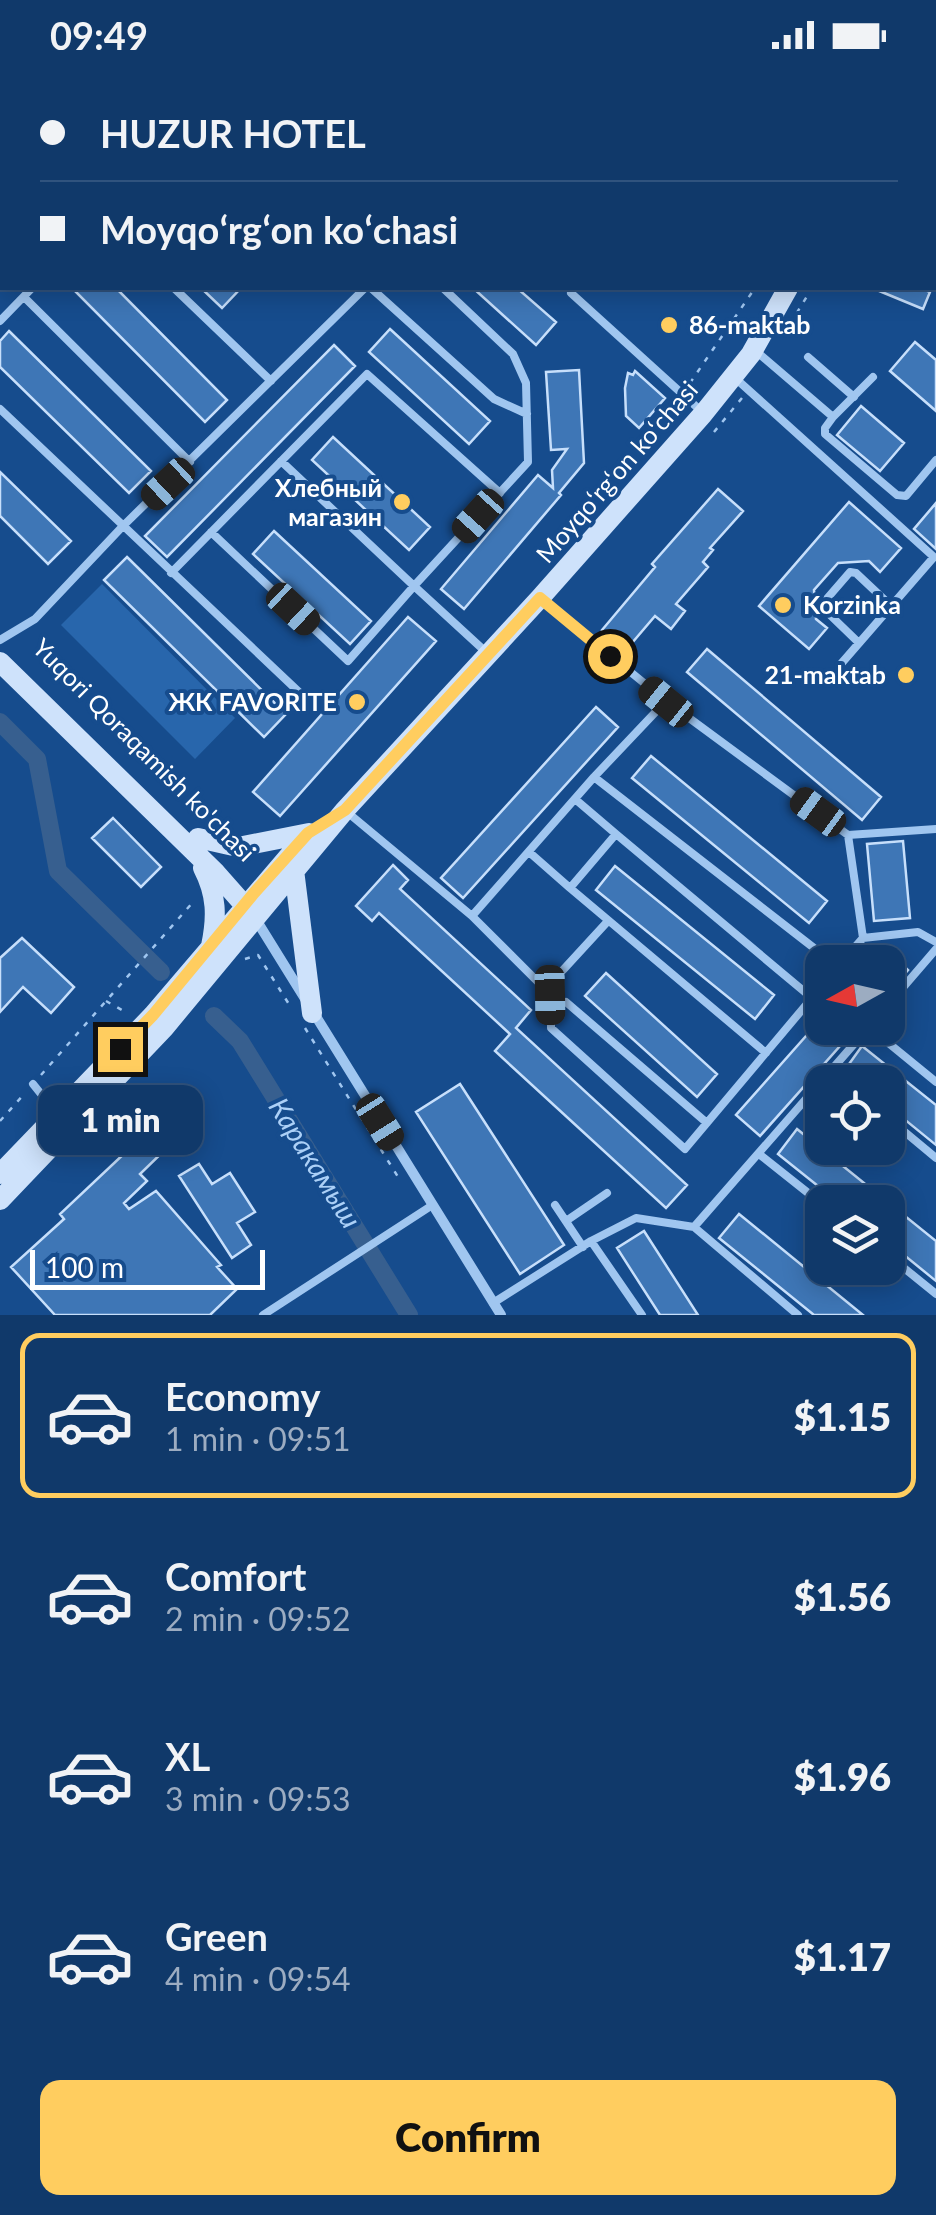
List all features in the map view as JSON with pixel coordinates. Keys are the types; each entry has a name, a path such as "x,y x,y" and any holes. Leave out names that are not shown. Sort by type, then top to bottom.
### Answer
{"main road":[{"name":"Moyqoʻrgʻon koʻchasi","path":"345,810 703,414 754,349 787,290"},
{"name":"Yuqori Qoraqamish ko'chasi","path":"0,641 250,905"},
{"name":"Yuqori Qoraqamish ko'chasi","path":"0,662 193,842"},
{"path":"0,1200 159,1021 308,833 345,810"},
{"path":"250,905 294,870 345,810"},
{"path":"210,957 217,919 215,901 193,842 238,847 308,833"},
{"path":"294,870 312,1014"},
{"path":"0,1174 57,1114 159,1021"}],"street":[{"name":"Yuqori Qoraqamish ko'chasi","path":"250,905 312,1014 501,1315"}],"lane":[{"path":"0,321 30,290"},
{"path":"176,290 270,380"},
{"path":"0,641 35,619 122,526 366,290"},
{"path":"370,290 494,399 526,414"},
{"path":"210,532 348,661 528,462 526,383 513,354 445,290"},
{"path":"570,293 703,414"},
{"path":"24,297 190,462"},
{"path":"754,349 833,417"},
{"path":"808,357 854,397"},
{"path":"171,572 367,374 500,493"},
{"path":"734,377 934,557 840,665"},
{"path":"873,377 833,417 824,428 825,434 897,495 906,496 936,460"},
{"path":"0,409 300,694"},
{"path":"280,461 488,654"},
{"path":"860,643 828,613 824,602 831,591 850,572 856,573 890,605"},
{"path":"540,598 666,702 848,835 936,829"},
{"path":"472,916 594,776 666,702"},
{"path":"594,776 810,945"},
{"path":"574,799 805,992"},
{"path":"345,810 472,916 550,995 551,1028 685,1149 805,1006"},
{"path":"570,888 616,834"},
{"path":"848,835 863,938"},
{"path":"529,852 766,1053"},
{"path":"563,970 608,921"},
{"path":"857,945 863,938 918,932 936,946 905,984"},
{"path":"566,1002 707,1123"},
{"path":"836,1065 854,1045"},
{"path":"890,1045 936,1082"},
{"path":"33,1084 57,1114"},
{"path":"694,1227 805,1101"},
{"path":"905,1132 936,1158"},
{"path":"760,1154 805,1190"},
{"path":"566,1220 607,1193"},
{"path":"555,1205 642,1315"},
{"path":"264,1315 431,1206"},
{"path":"493,1303 636,1218 694,1227 798,1315"},
{"path":"905,1269 936,1294"}],"path":[{"path":"683,392 754,290"},
{"path":"0,1121 194,902"},
{"path":"242,960 258,953 400,1180"},
{"path":"106,1001 132,1015"}],"shaded area":[{"path":"102,584 235,718 195,759 61,625"}],"building":[{"path":"74,290 118,290 227,400 205,422"},
{"path":"203,290 239,290 222,308"},
{"path":"475,290 519,290 556,322 536,345"},
{"path":"877,290 930,292 923,309"},
{"path":"390,329 490,421 469,444 369,352"},
{"path":"9,331 151,471 129,493 0,367 0,341"},
{"path":"915,342 936,360 936,411 890,371"},
{"path":"334,345 355,366 167,557 145,536"},
{"path":"579,370 584,463 464,609 441,589 538,475 553,488 552,470 567,449 551,450 546,372"},
{"path":"635,371 665,398 639,428 626,416 628,373 633,375"},
{"path":"861,406 904,443 880,471 837,435"},
{"path":"333,437 430,527 409,550 312,460"},
{"path":"0,472 71,541 48,564 0,516"},
{"path":"718,489 743,511 710,548 713,550 703,562 708,567 676,604 685,611 671,629 655,616 626,650 602,630 655,567 652,564"},
{"path":"849,502 901,548 880,572 869,561 838,563 814,590 816,619 827,628 809,649 759,606"},
{"path":"936,503 936,549 914,529"},
{"path":"274,531 371,621 350,644 253,554"},
{"path":"127,557 286,714 264,737 104,580"},
{"name":"ЖК FAVORITE","path":"408,617 436,641 280,816 253,792"},
{"path":"707,649 881,797 862,820 687,672"},
{"path":"596,707 618,727 463,898 441,878"},
{"path":"651,756 827,901 809,923 632,778"},
{"path":"113,818 161,867 141,887 92,838"},
{"path":"903,841 910,918 874,921 867,844"},
{"path":"393,865 408,880 400,889 531,1010 516,1028 687,1185 666,1208 495,1051 510,1034 379,913 372,921 356,906"},
{"path":"615,866 774,995 755,1019 596,890"},
{"path":"22,938 74,987 51,1013 23,987 0,1012 0,958"},
{"path":"606,973 717,1074 697,1097 585,996"},
{"path":"805,1037 805,1045 841,1045 823,1065 805,1065 805,1085 760,1136 736,1115"},
{"path":"862,1046 886,1065 848,1065"},
{"path":"905,1080 936,1105 936,1145 905,1120"},
{"path":"460,1084 564,1245 520,1274 416,1112"},
{"path":"171,1095 202,1127 189,1140 183,1134 140,1174 147,1181 124,1203 129,1209 156,1191 237,1289 210,1315 55,1315 11,1267 64,1219 60,1214 128,1150 125,1146"},
{"path":"797,1129 805,1135 805,1165 842,1165 867,1185 817,1185 778,1154"},
{"path":"199,1164 212,1184 230,1173 255,1212 237,1223 251,1245 232,1258 179,1176"},
{"path":"739,1214 805,1268 805,1285 826,1285 863,1315 814,1315 719,1238"},
{"path":"905,1216 936,1241 936,1281 905,1256"},
{"path":"644,1231 698,1315 660,1315 617,1248"}],"waterway":[{"name":"Каракамыш","path":"0,722 37,759 58,871 161,972"},
{"name":"Каракамыш","path":"214,1016 240,1041 409,1315"}],"place":[{"name":"86-maktab","path":"669,325"},
{"name":"Хлебный магазин","path":"402,502"},
{"name":"Korzinka","path":"783,605"},
{"name":"21-maktab","path":"906,675"},
{"name":"ЖК FAVORITE","path":"357,702"}],"route":[{"path":"120,1049 308,833 345,810 540,598 610,656"}]}
